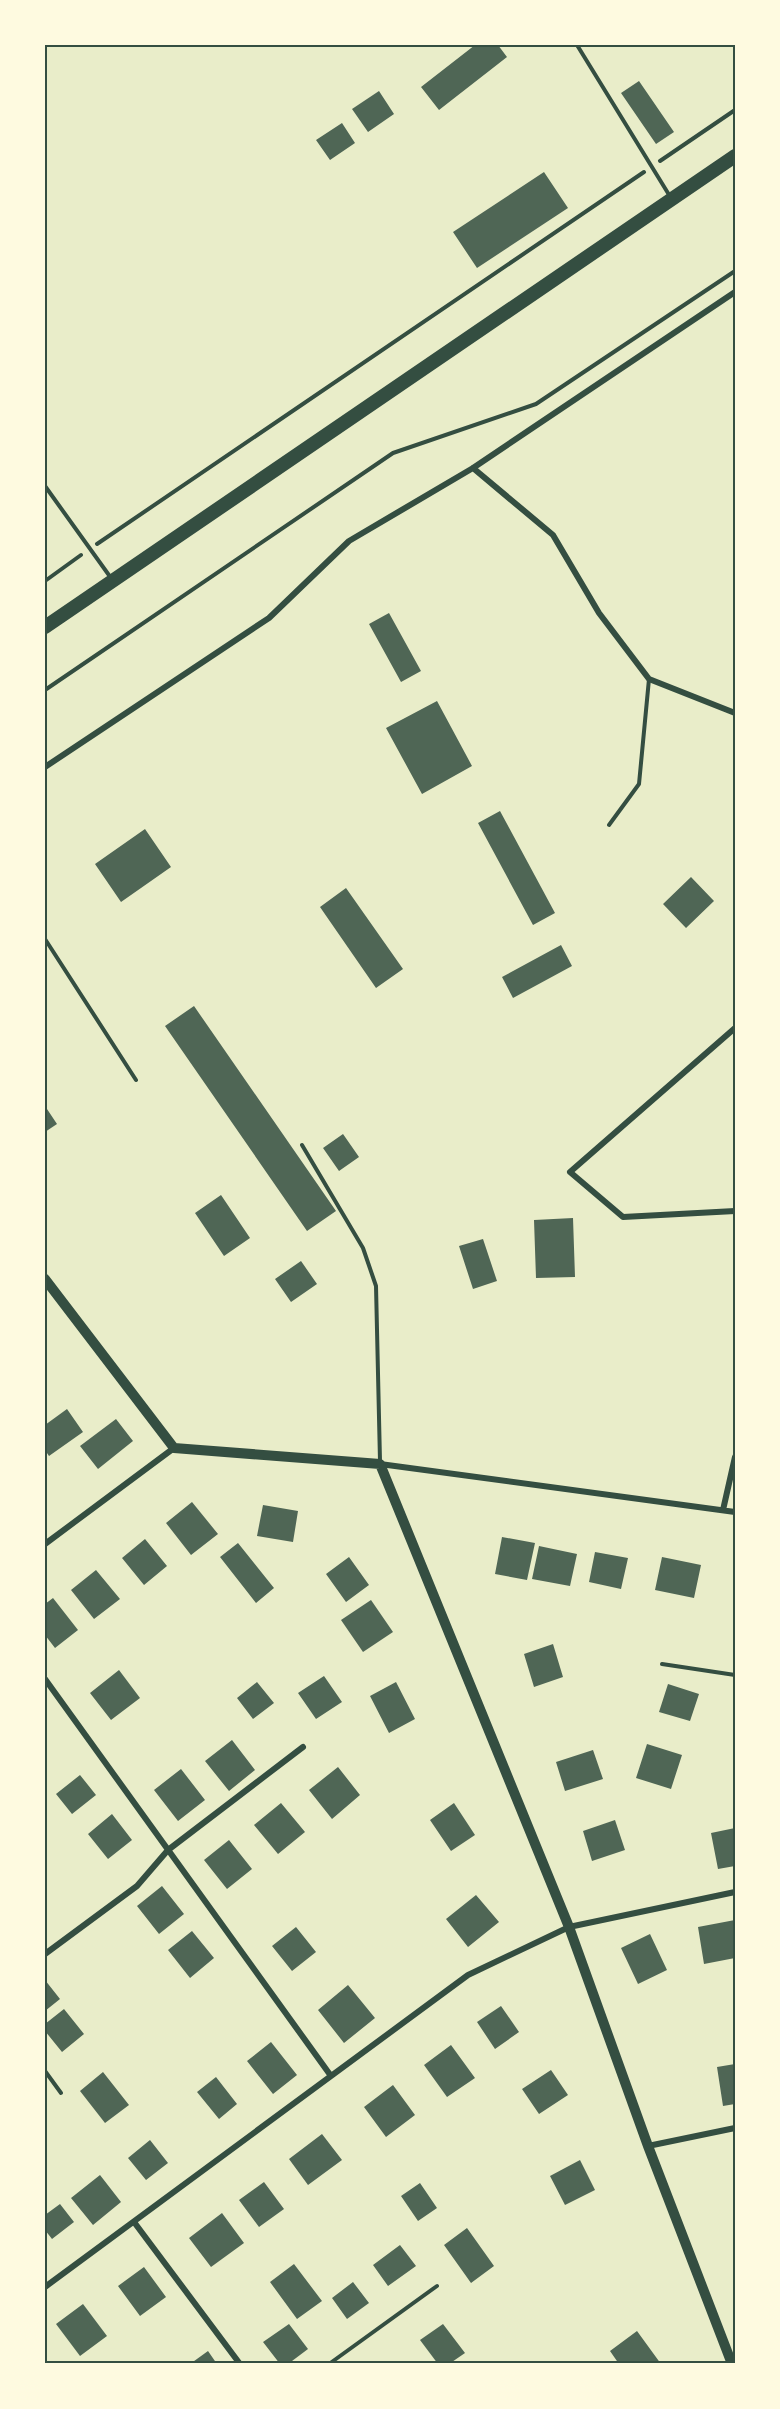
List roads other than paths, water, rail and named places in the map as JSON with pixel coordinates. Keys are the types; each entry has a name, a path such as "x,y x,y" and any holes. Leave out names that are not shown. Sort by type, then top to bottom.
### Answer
{"highway":[{"path":"45,627 735,156"}],"street":[{"path":"45,767 269,618 349,541 473,468 735,292"},
{"path":"473,468 553,535 600,613 649,679 735,713"},
{"path":"735,1028 570,1172 623,1217 735,1211"},
{"path":"45,1280 174,1448"},
{"path":"45,1544 174,1448 380,1464 735,1512"},
{"path":"723,1510 735,1457"},
{"path":"380,1464 569,1927 648,2146 732,2364"},
{"path":"45,1679 331,2076"},
{"path":"45,1954 137,1886 168,1850 303,1747"},
{"path":"45,2287 468,1975 569,1927 735,1892"},
{"path":"648,2146 735,2128"},
{"path":"134,2222 240,2364"}],"lane":[{"path":"577,45 671,198"},
{"path":"45,486 113,581"},
{"path":"609,825 639,784 649,679"},
{"path":"45,939 136,1080"},
{"path":"302,1145 363,1248 376,1286 380,1464"},
{"path":"662,1665 735,1675"},
{"path":"45,2072 61,2093"},
{"path":"329,2364 437,2286"}]}
